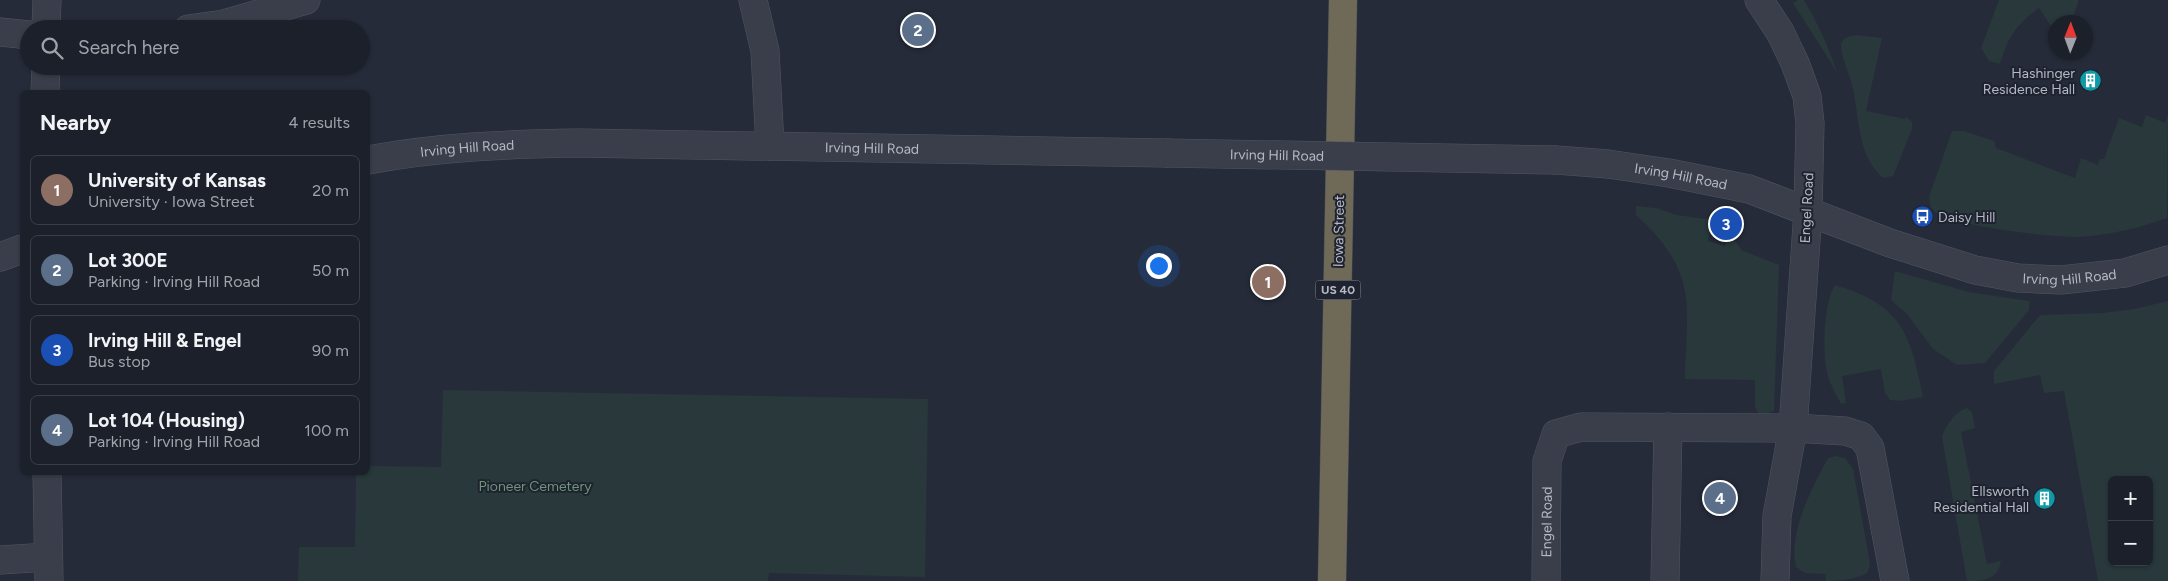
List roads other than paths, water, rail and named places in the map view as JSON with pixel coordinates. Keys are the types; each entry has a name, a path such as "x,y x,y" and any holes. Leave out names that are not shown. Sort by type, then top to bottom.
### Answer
{"highway":[{"name":"Iowa Street","path":"1332,581 1343,0"}],"street":[{"path":"46,20 47,0"},
{"path":"238,20 306,0"},
{"path":"753,0 765,51 770,146"},
{"name":"Engel Road","path":"1759,0 1780,32 1807,96 1810,123 1808,212 1793,428"},
{"path":"0,32 20,34"},
{"path":"45,90 46,75"},
{"name":"Irving Hill Road","path":"370,160 404,153 506,144 770,146 1556,160 1617,165 1749,189 1890,243 1975,270 2018,278 2061,280 2125,273 2168,260"},
{"path":"0,257 20,251"},
{"name":"Engel Road","path":"1546,581 1547,461 1556,434 1580,427 1793,428 1845,430 1861,436 1870,448 1895,581"},
{"path":"1665,581 1668,428"},
{"path":"1775,581 1777,516 1793,428"},
{"path":"0,560 49,569 47,475"}],"place":[{"name":"Lot 300E","path":"918,30"},
{"name":"Hashinger Residence Hall","path":"2091,81"},
{"name":"Daisy Hill","path":"1922,217"},
{"name":"Irving Hill & Engel","path":"1726,224"},
{"name":"University of Kansas","path":"1268,282"},
{"name":"Lot 104 (Housing)","path":"1720,498"},
{"name":"Ellsworth Residential Hall","path":"2045,499"}],"park label":[{"name":"Pioneer Cemetery","path":"535,486"}]}
